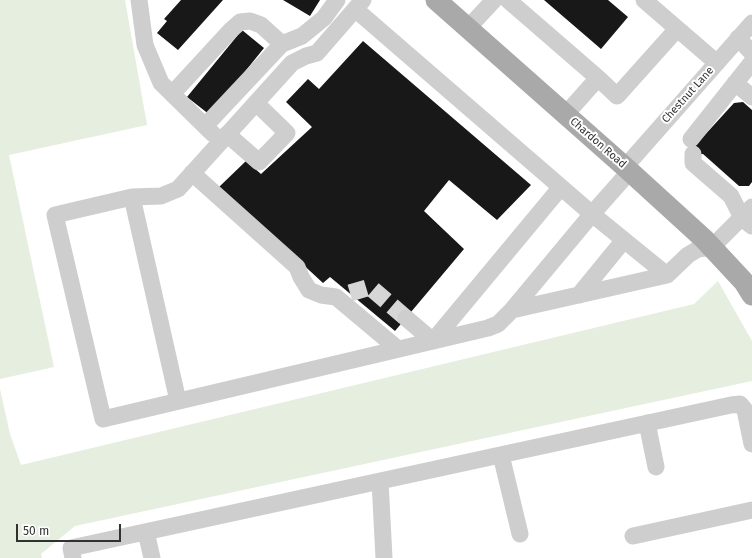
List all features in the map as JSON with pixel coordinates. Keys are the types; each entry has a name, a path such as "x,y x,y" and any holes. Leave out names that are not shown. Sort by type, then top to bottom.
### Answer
{"main road":[{"name":"Chardon Road","path":"436,0 673,210 712,247 744,282 752,294"}],"street":[{"path":"139,0 145,45 161,83 205,126 259,162 287,133 256,103"},
{"path":"205,126 282,44 302,36 324,18 336,0"},
{"path":"468,28 494,0"},
{"path":"508,0 617,96 677,29"},
{"path":"644,0 716,63"},
{"path":"178,401 132,197 161,196 178,189 292,64 306,56 317,53 359,5 561,187 667,275"},
{"path":"172,94 240,22 250,21 261,25 282,44"},
{"name":"Chestnut Lane","path":"132,197 55,215 103,420 488,328 498,324 512,310 716,63 752,23"},
{"path":"738,38 752,53"},
{"path":"512,310 667,275 688,255 698,249 712,247 749,217 731,196 693,164 692,147 735,83 752,62"},
{"path":"566,114 598,78"},
{"path":"735,83 752,97"},
{"path":"192,173 297,267 309,290 321,295 343,295 398,349"},
{"path":"406,318 433,341 561,187"},
{"path":"579,295 624,240"},
{"path":"73,558 71,548 730,405 740,404 745,410 752,444"},
{"path":"647,423 656,467"},
{"path":"501,455 520,534"},
{"path":"380,481 384,558"},
{"path":"633,536 752,510"},
{"path":"146,532 152,558"}],"green space":[{"path":"0,0 125,0 147,125 9,155 54,367 0,379"},
{"path":"718,281 752,341 752,381 75,526 41,554 42,558 0,558 0,389 10,434 21,465 694,304"}],"building":[{"path":"181,0 223,0 178,50 157,33 167,21 164,19"},
{"path":"283,0 320,0 310,16"},
{"path":"544,0 608,0 628,17 601,49"},
{"path":"242,30 264,48 210,115 187,97"},
{"path":"363,41 531,185 497,220 449,180 424,211 464,249 395,331 330,277 323,283 219,187 246,161 261,174 312,127 286,102 308,79 319,89"},
{"path":"743,102 752,110 752,182 749,186 739,186 703,154 689,155 687,140 702,138 734,103"}],"tunnel":[{"path":"350,293 370,287 406,318"}]}
